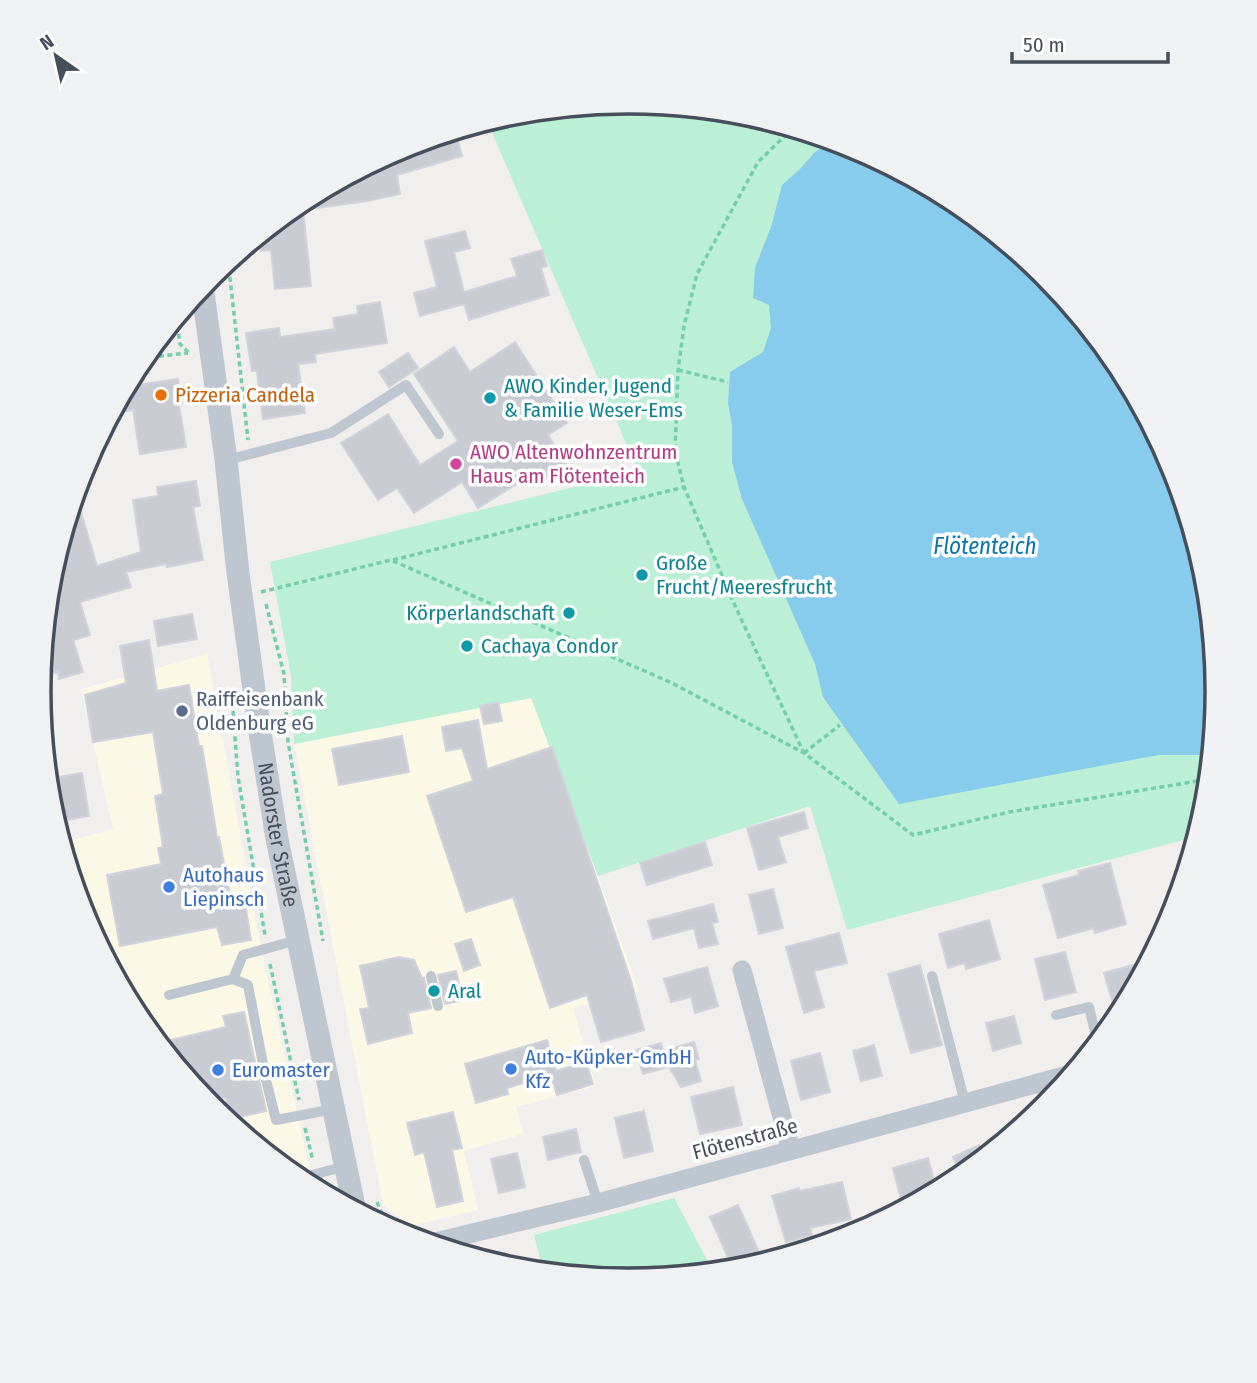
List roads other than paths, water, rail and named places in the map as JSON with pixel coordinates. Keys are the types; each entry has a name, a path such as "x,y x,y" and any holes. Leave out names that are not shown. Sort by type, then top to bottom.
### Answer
{"street":[{"name":"Nadorster Straße","path":"204,300 259,726 277,839 353,1199"},
{"path":"742,970 791,1150"},
{"name":"Flötenstraße","path":"445,1240 598,1203 1058,1078"}],"lane":[{"path":"226,460 331,433 406,384 439,435"},
{"path":"233,979 243,956 298,940"},
{"path":"431,976 438,1006"},
{"path":"932,976 965,1103"},
{"path":"169,995 233,979 248,985 276,1119 335,1109"},
{"path":"1056,1016 1089,1007 1095,1032"},
{"path":"584,1160 598,1203"},
{"path":"313,1175 346,1166"}],"water":[{"name":"Flötenteich","path":"822,147 884,173 949,211 980,233 1037,283 1087,340 1109,371 1147,436 1176,506 1187,542 1205,654 1202,755 1158,755 899,804 823,697 815,664 742,499 732,462 732,425 728,403 730,372 763,352 771,328 769,305 753,298 755,268 772,224 782,185"}],"place":[{"name":"Pizzeria Candela","path":"161,395"},
{"name":"AWO Kinder, Jugend & Familie Weser-Ems","path":"490,398"},
{"name":"AWO Altenwohnzentrum Haus am Flötenteich","path":"456,464"},
{"name":"Große Frucht/Meeresfrucht","path":"642,575"},
{"name":"Körperlandschaft","path":"569,613"},
{"name":"Cachaya Condor","path":"467,646"},
{"name":"Raiffeisenbank Oldenburg eG","path":"182,711"},
{"name":"Autohaus Liepinsch","path":"169,887"},
{"name":"Aral","path":"434,991"},
{"name":"Auto-Küpker-GmbH Kfz","path":"511,1069"},
{"name":"Euromaster","path":"218,1070"}]}
